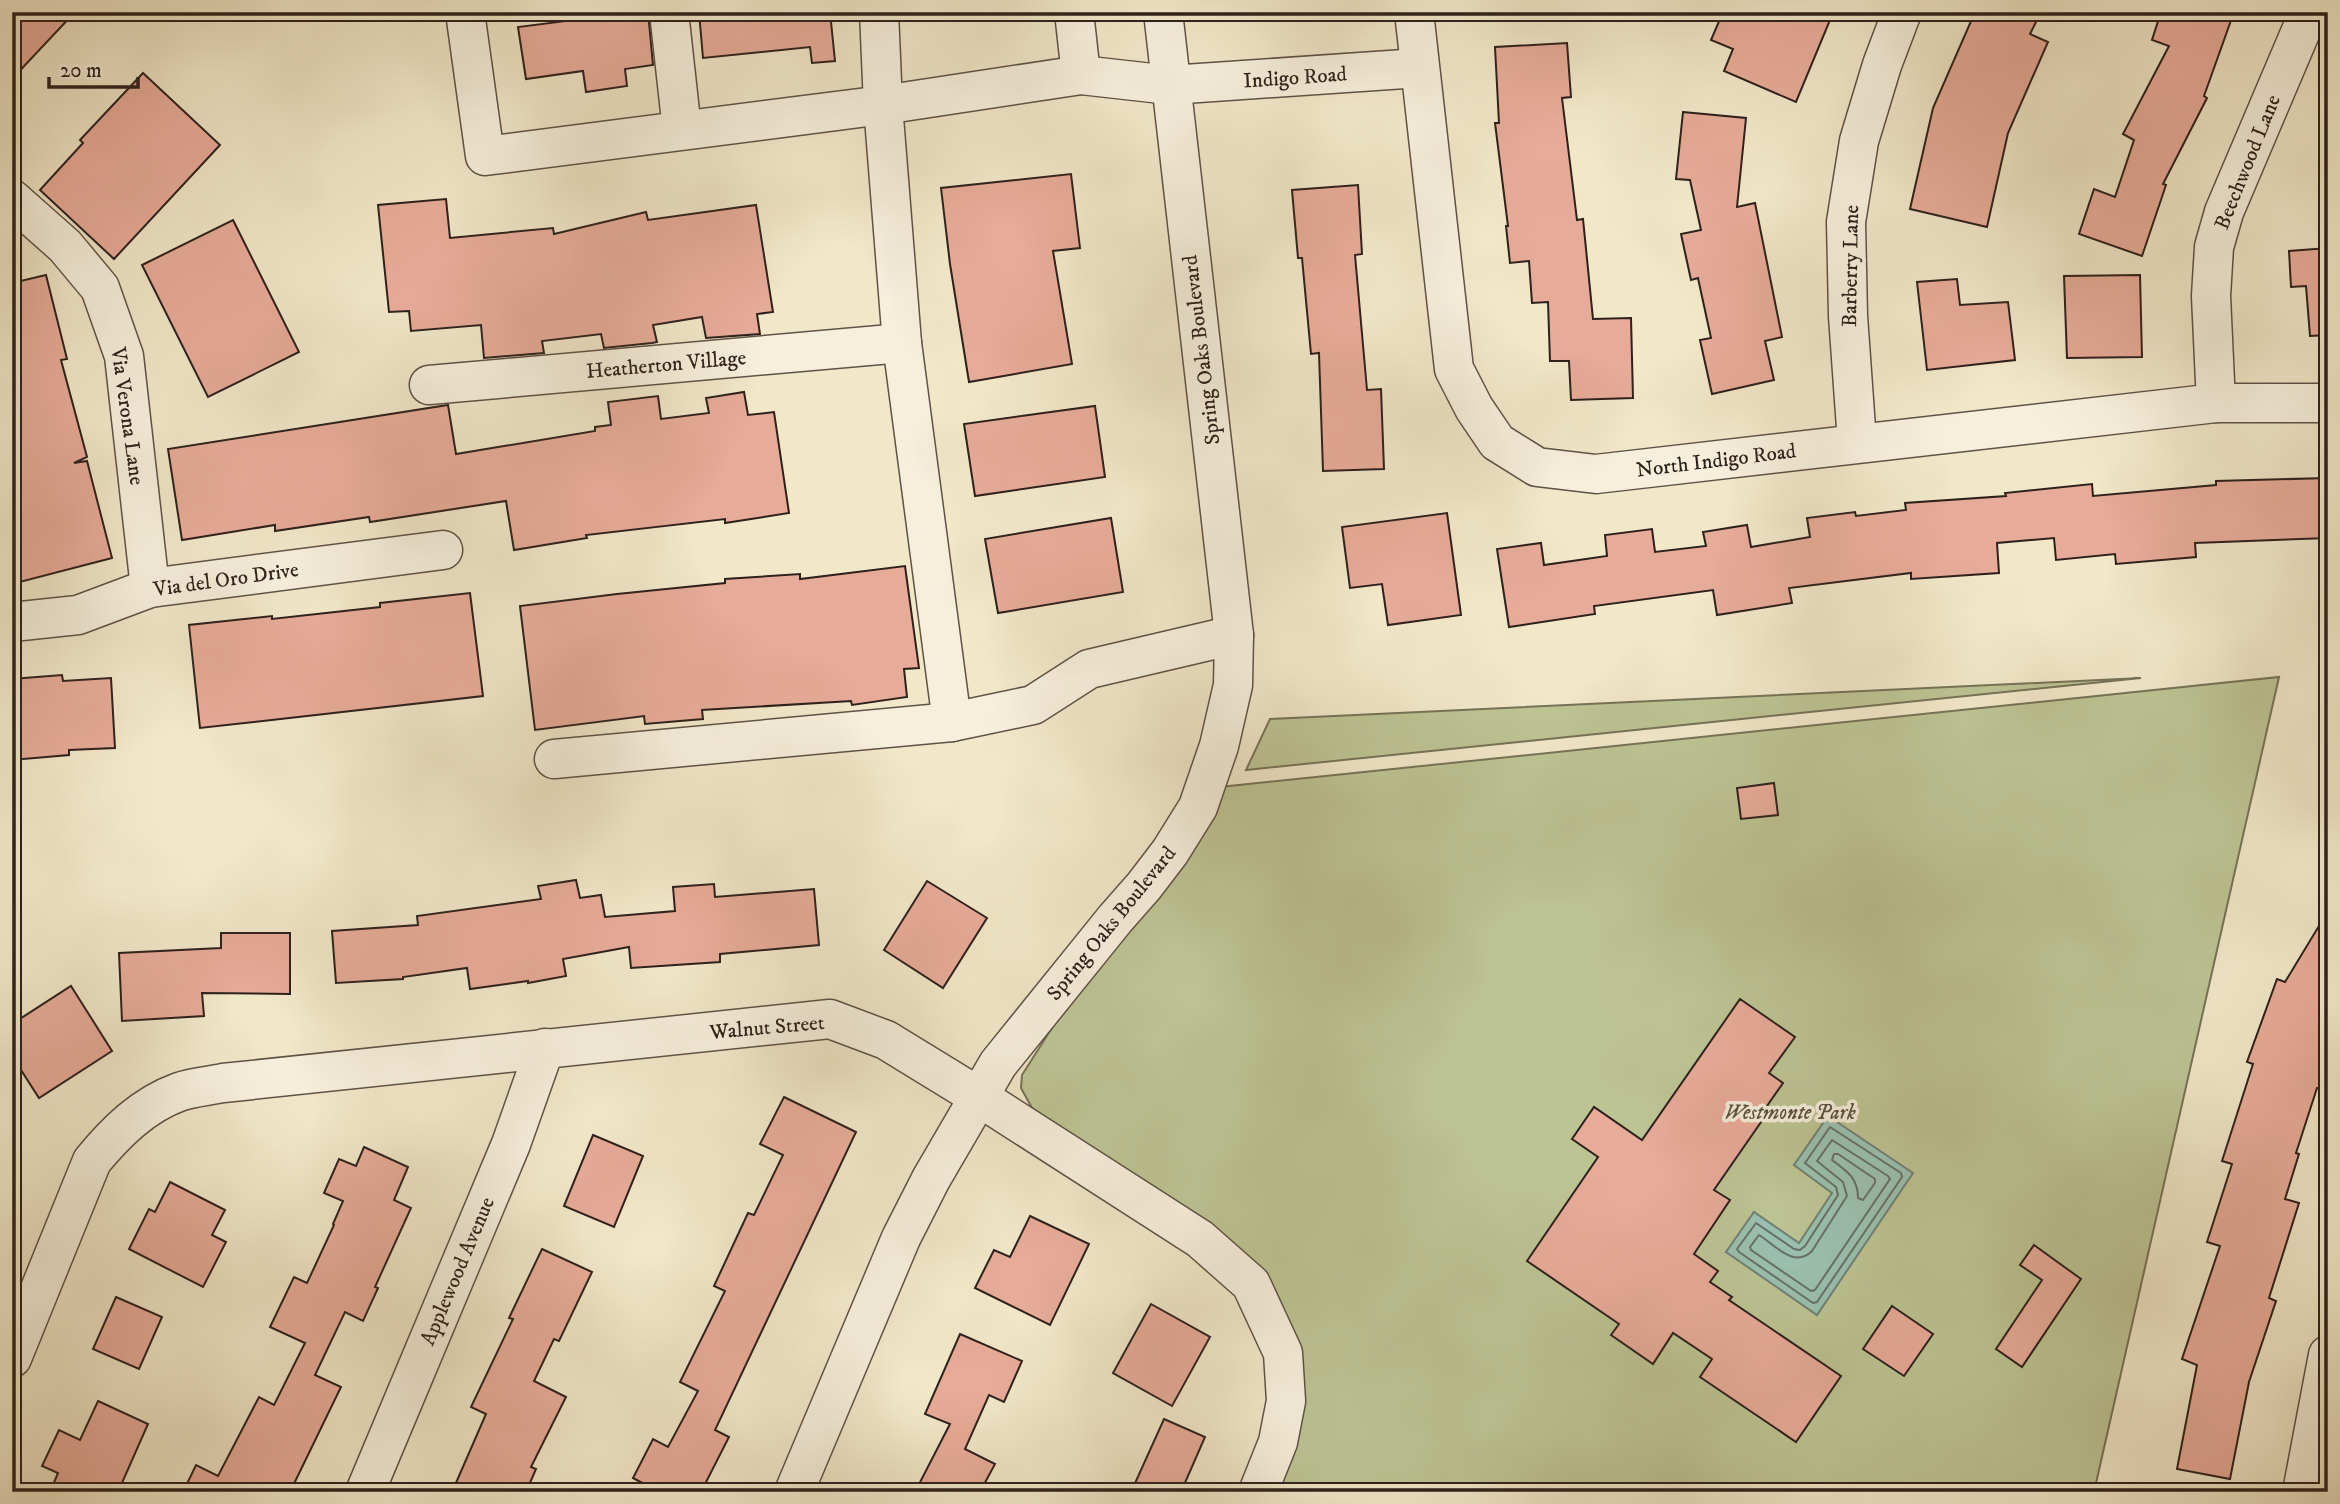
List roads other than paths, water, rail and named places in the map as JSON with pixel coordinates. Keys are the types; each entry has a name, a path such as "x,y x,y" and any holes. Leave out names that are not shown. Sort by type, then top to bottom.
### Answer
{"street":[{"path":"465,12 485,156 883,105 1081,75 1170,85"},
{"path":"669,12 682,130"},
{"path":"879,12 883,105 902,343 953,722"},
{"path":"1074,12 1081,75"},
{"name":"Spring Oaks Boulevard","path":"794,1492 901,1238 931,1179 998,1064 1170,852 1198,807 1219,746 1233,685 1234,635 1163,12"},
{"name":"North Indigo Road","path":"1414,12 1454,369 1474,408 1497,442 1537,467 1596,474 2216,402 2328,403"},
{"name":"Barberry Lane","path":"1857,442 1847,316 1846,222 1859,141 1882,65 1902,12"},
{"name":"Beechwood Lane","path":"2216,402 2211,296 2214,247 2224,212 2309,12"},
{"name":"Indigo Road","path":"1170,85 1419,68"},
{"name":"Via Verona Lane","path":"12,199 65,246 100,288 124,356 150,588"},
{"name":"Heatherton Village","path":"429,385 902,343"},
{"name":"Via del Oro Drive","path":"12,622 78,615 150,588 443,550"},
{"path":"554,759 953,722 1033,705 1089,669 1234,635"},
{"name":"Walnut Street","path":"12,1358 92,1161 115,1133 138,1114 179,1092 223,1083 830,1019 886,1040 979,1097 1200,1239 1251,1284 1283,1353 1286,1401 1278,1442 1258,1492"},
{"name":"Applewood Avenue","path":"365,1492 511,1144 545,1048"},
{"path":"2302,1492 2328,1355"}],"water":[{"path":"1828,1116 1913,1173 1817,1315 1726,1252 1754,1212 1799,1243 1832,1193 1794,1165"}],"park label":[{"name":"Westmonte Park","path":"1790,1112"}]}
